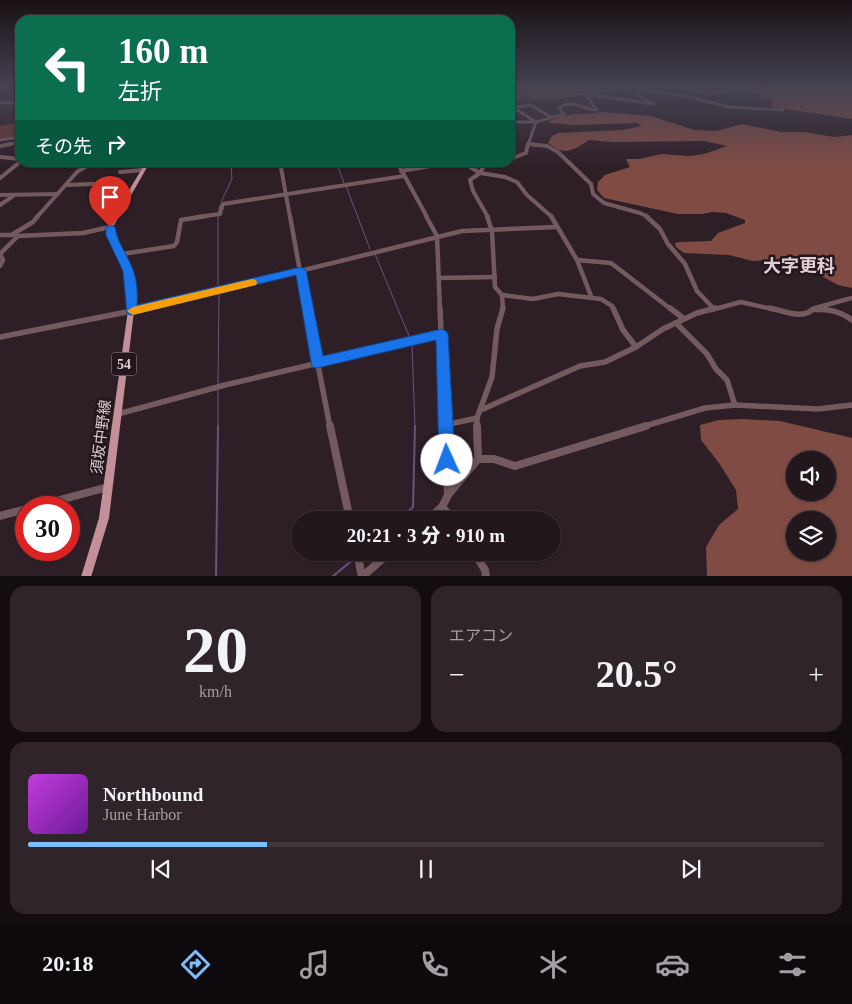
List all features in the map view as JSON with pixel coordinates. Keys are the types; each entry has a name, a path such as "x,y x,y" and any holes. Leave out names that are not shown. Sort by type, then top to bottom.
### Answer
{"main road":[{"path":"110,227 145,167"},
{"name":"須坂中野線","path":"86,576 102,526 109,486 131,311 131,283 122,254 111,235 110,227"}],"street":[{"path":"524,115 536,122"},
{"path":"515,122 536,122 560,115"},
{"path":"515,120 520,123"},
{"path":"515,157 526,153 536,122"},
{"path":"0,140 15,138"},
{"path":"528,144 547,146 558,152 591,184 594,194 604,203 648,217 660,229 668,244 685,264 697,292 714,309"},
{"path":"1,148 15,145"},
{"path":"0,157 15,160"},
{"path":"0,178 15,165"},
{"path":"0,266 3,260 0,254 16,235 33,222 77,172 86,167"},
{"path":"281,167 317,363 348,511"},
{"path":"400,167 437,236 448,495"},
{"path":"122,254 174,246 177,242 181,220 220,214 223,204 431,167"},
{"path":"470,167 480,173 505,177 518,182 527,195 554,220 578,260 590,296"},
{"path":"437,511 478,459 477,418 492,377 497,329 503,312 502,295 495,286 492,231 489,219 473,191 470,180 480,173 483,167"},
{"path":"120,172 143,170"},
{"path":"67,185 114,183"},
{"path":"0,195 58,194"},
{"path":"0,205 14,196"},
{"path":"0,235 84,233 110,227"},
{"path":"0,337 131,311 462,231 557,227"},
{"path":"578,260 611,263 683,318"},
{"path":"439,278 495,277"},
{"path":"502,295 533,299 558,294 590,296 608,301 615,310 623,330 636,347"},
{"path":"480,410 580,366 605,362 636,347 683,318 741,302 802,315 808,314 813,309 852,298"},
{"path":"813,309 837,310 852,320"},
{"path":"676,323 707,354 716,369 727,380 735,405"},
{"path":"118,414 317,363 442,334"},
{"path":"478,459 494,459 515,466 704,408 735,405 818,409 852,405"},
{"path":"445,425 477,418"},
{"path":"73,496 109,486"},
{"path":"442,507 446,511"},
{"path":"0,516 15,512"},
{"path":"359,561 362,576 380,561"},
{"path":"480,561 486,576"}],"shaded area":[{"path":"566,115 651,116 694,130 716,131 742,124 781,132 804,132 834,137 852,135 852,288 838,285 816,273 784,263 769,260 753,261 729,255 684,253 676,247 675,243 711,241 718,233 745,223 745,220 726,213 678,214 604,198 597,190 598,182 605,175 630,167 626,159 638,159 662,154 689,156 704,154 727,146 704,141 613,142 589,140 567,151 559,150 548,143 552,136 558,133 622,130 642,126 637,123 574,125 551,123 549,121"},
{"path":"825,115 852,115 852,119"},
{"path":"15,124 15,136 0,139 0,126"},
{"path":"719,420 780,421 852,438 852,576 707,576 706,547 719,525 738,509 736,490 719,463 701,440 700,425"}],"waterway":[{"path":"221,202 232,179 231,167"},
{"path":"338,167 344,183"},
{"path":"346,186 370,249"},
{"path":"218,287 218,214 220,205"},
{"path":"375,254 410,338"},
{"path":"218,385 219,294"},
{"path":"412,344 415,427"},
{"path":"218,390 218,426"},
{"path":"216,576 218,426"},
{"path":"409,511 413,507 415,427"},
{"path":"333,576 351,561"}],"slow traffic":[{"path":"133,311 252,283"}],"district":[{"name":"大字更科","path":"799,266"}],"route":[{"path":"110,227 110,233 122,254 131,283 131,311 301,270 317,363 442,334 447,460"}]}
